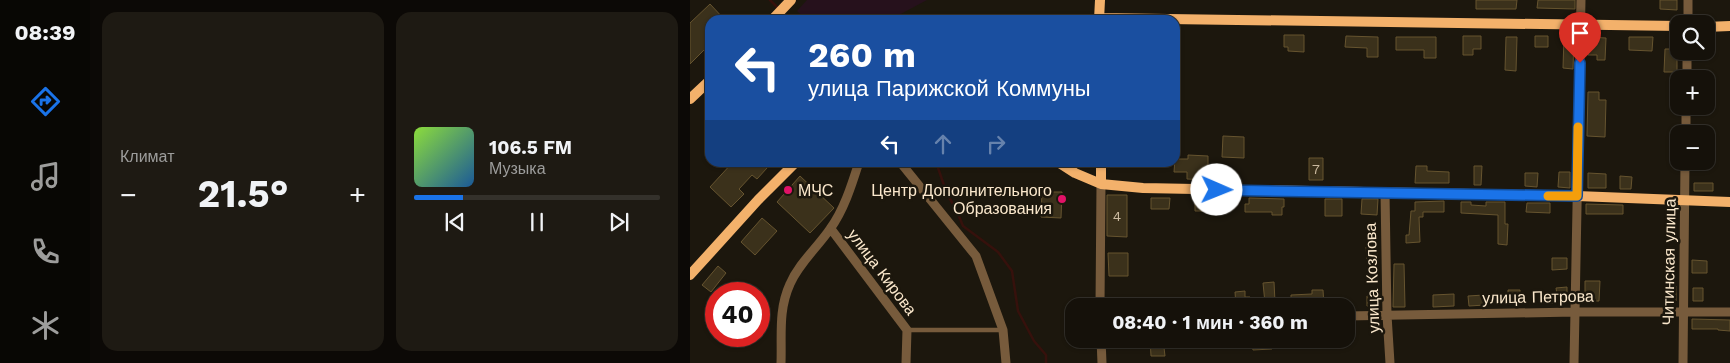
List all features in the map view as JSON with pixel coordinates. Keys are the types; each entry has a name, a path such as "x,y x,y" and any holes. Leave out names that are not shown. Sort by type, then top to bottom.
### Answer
{"street":[{"path":"1099,15 1100,0"},
{"path":"1574,363 1581,0"},
{"path":"1688,0 1688,15"},
{"path":"777,15 790,2"},
{"path":"1180,20 1670,26"},
{"path":"1715,27 1730,26"},
{"path":"690,100 705,85"},
{"path":"690,275 791,167"},
{"path":"781,363 782,312 790,284 807,258 831,228 853,181 857,167"},
{"path":"904,167 976,256 1004,330 1006,363"},
{"path":"1066,167 1101,184 1143,188 1577,196 1730,202"},
{"path":"1100,298 1101,167"},
{"name":"Читинская улица","path":"1683,363 1685,170"},
{"name":"улица Козлова","path":"1385,193 1387,315 1390,363"},
{"name":"улица Кирова","path":"831,228 907,330 906,363"},
{"name":"улица Петрова","path":"1355,316 1575,312 1730,312"},
{"path":"1101,348 1102,363"}],"lane":[{"path":"907,330 1004,330"}],"shaded area":[{"path":"807,0 927,0 899,15 801,15 797,11"}],"building":[{"path":"1476,0 1517,0 1516,9 1476,9"},
{"path":"1538,0 1575,0 1575,9 1537,8"},
{"path":"1660,0 1677,0 1677,10 1660,9"},
{"path":"710,4 720,15 705,15 705,49 690,64 690,23"},
{"path":"1284,35 1304,35 1304,52 1288,51 1288,47 1284,47"},
{"path":"1346,36 1378,37 1378,57 1367,57 1367,48 1345,47"},
{"path":"1463,36 1481,36 1481,49 1473,49 1473,55 1463,55"},
{"path":"1535,36 1548,36 1548,47 1535,47"},
{"path":"1564,36 1574,36 1573,69 1563,68"},
{"path":"1396,37 1436,37 1436,58 1424,58 1424,50 1396,50"},
{"path":"1506,37 1517,37 1516,71 1505,70"},
{"path":"1589,37 1606,38 1605,60 1597,60 1597,55 1588,55"},
{"path":"1629,37 1653,37 1652,51 1629,50"},
{"path":"1665,49 1670,49 1670,60 1677,60 1677,70 1664,72"},
{"path":"1588,92 1599,92 1599,100 1606,100 1605,137 1587,136"},
{"path":"1223,136 1244,137 1244,158 1222,157"},
{"path":"1188,155 1208,156 1208,180 1187,179 1187,172 1174,172 1174,167 1180,167 1180,159 1188,159"},
{"path":"1309,158 1323,158 1323,180 1309,180"},
{"path":"1416,166 1427,166 1427,171 1449,172 1449,183 1415,183"},
{"path":"1474,166 1482,166 1481,185 1474,185"},
{"path":"728,167 767,168 757,179 752,175 739,189 744,194 731,207 710,187"},
{"path":"1559,172 1570,172 1570,188 1558,187"},
{"path":"1525,173 1538,173 1537,187 1525,186"},
{"path":"1588,173 1606,174 1606,188 1588,188"},
{"path":"800,176 834,208 810,233 777,202"},
{"path":"1620,176 1632,177 1631,189 1620,189"},
{"path":"1694,183 1713,183 1713,191 1694,191"},
{"path":"1042,192 1062,192 1061,218 1041,217"},
{"path":"1107,195 1127,195 1127,237 1107,236"},
{"path":"1151,198 1170,198 1169,209 1151,209"},
{"path":"1249,198 1284,199 1282,215 1272,215 1272,212 1245,212 1245,204 1249,204"},
{"path":"1195,199 1217,199 1217,211 1195,211"},
{"path":"1325,199 1342,199 1342,216 1325,216"},
{"path":"1362,199 1378,199 1377,215 1361,214"},
{"path":"1444,201 1444,212 1423,212 1423,217 1419,217 1420,242 1406,243 1406,235 1409,235 1411,211 1415,211 1415,202"},
{"path":"1461,202 1471,202 1471,205 1486,206 1486,202 1505,202 1505,224 1508,224 1507,245 1498,244 1498,215 1461,213"},
{"path":"1527,203 1550,203 1550,213 1526,212"},
{"path":"1586,204 1623,205 1623,214 1586,214"},
{"path":"762,218 777,231 755,255 741,242"},
{"path":"1366,247 1377,247 1377,259 1367,259"},
{"path":"1108,253 1128,253 1128,276 1109,276"},
{"path":"1552,258 1567,258 1567,269 1552,270"},
{"path":"1692,260 1707,261 1707,273 1692,273"},
{"path":"1394,264 1404,264 1405,307 1393,307"},
{"path":"718,266 726,273 719,282 705,282 705,287 702,285"},
{"path":"1585,281 1600,281 1599,301 1585,301"},
{"path":"1274,282 1275,298 1264,298 1263,283"},
{"path":"1665,286 1676,286 1676,301 1665,301"},
{"path":"1567,287 1567,303 1548,303 1548,294 1557,294 1556,288"},
{"path":"1693,288 1703,288 1703,301 1693,301"},
{"path":"1312,290 1323,290 1324,298 1291,298 1291,295 1312,294"},
{"path":"1508,290 1520,290 1520,304 1508,304"},
{"path":"1245,291 1245,297 1250,298 1235,298 1235,292"},
{"path":"1454,294 1454,306 1433,307 1433,295"},
{"path":"1484,295 1485,305 1469,306 1468,296"},
{"path":"1367,296 1379,296 1379,306 1367,306"},
{"path":"1692,319 1730,320 1730,331 1692,329"},
{"path":"1151,348 1164,348 1165,356 1151,356"},
{"path":"1252,348 1272,349 1253,350"}],"waterway":[{"path":"770,0 778,8"},
{"path":"938,167 947,194 963,226 998,252 1012,271 1018,311 1034,341 1046,355 1046,363"}],"slow traffic":[{"path":"1548,196 1577,196 1578,127"}],"place":[{"name":"МЧС","path":"788,190"},
{"name":"Центр Дополнительного Образования","path":"1062,199"}],"route":[{"path":"1217,190 1577,196 1580,63"}]}
